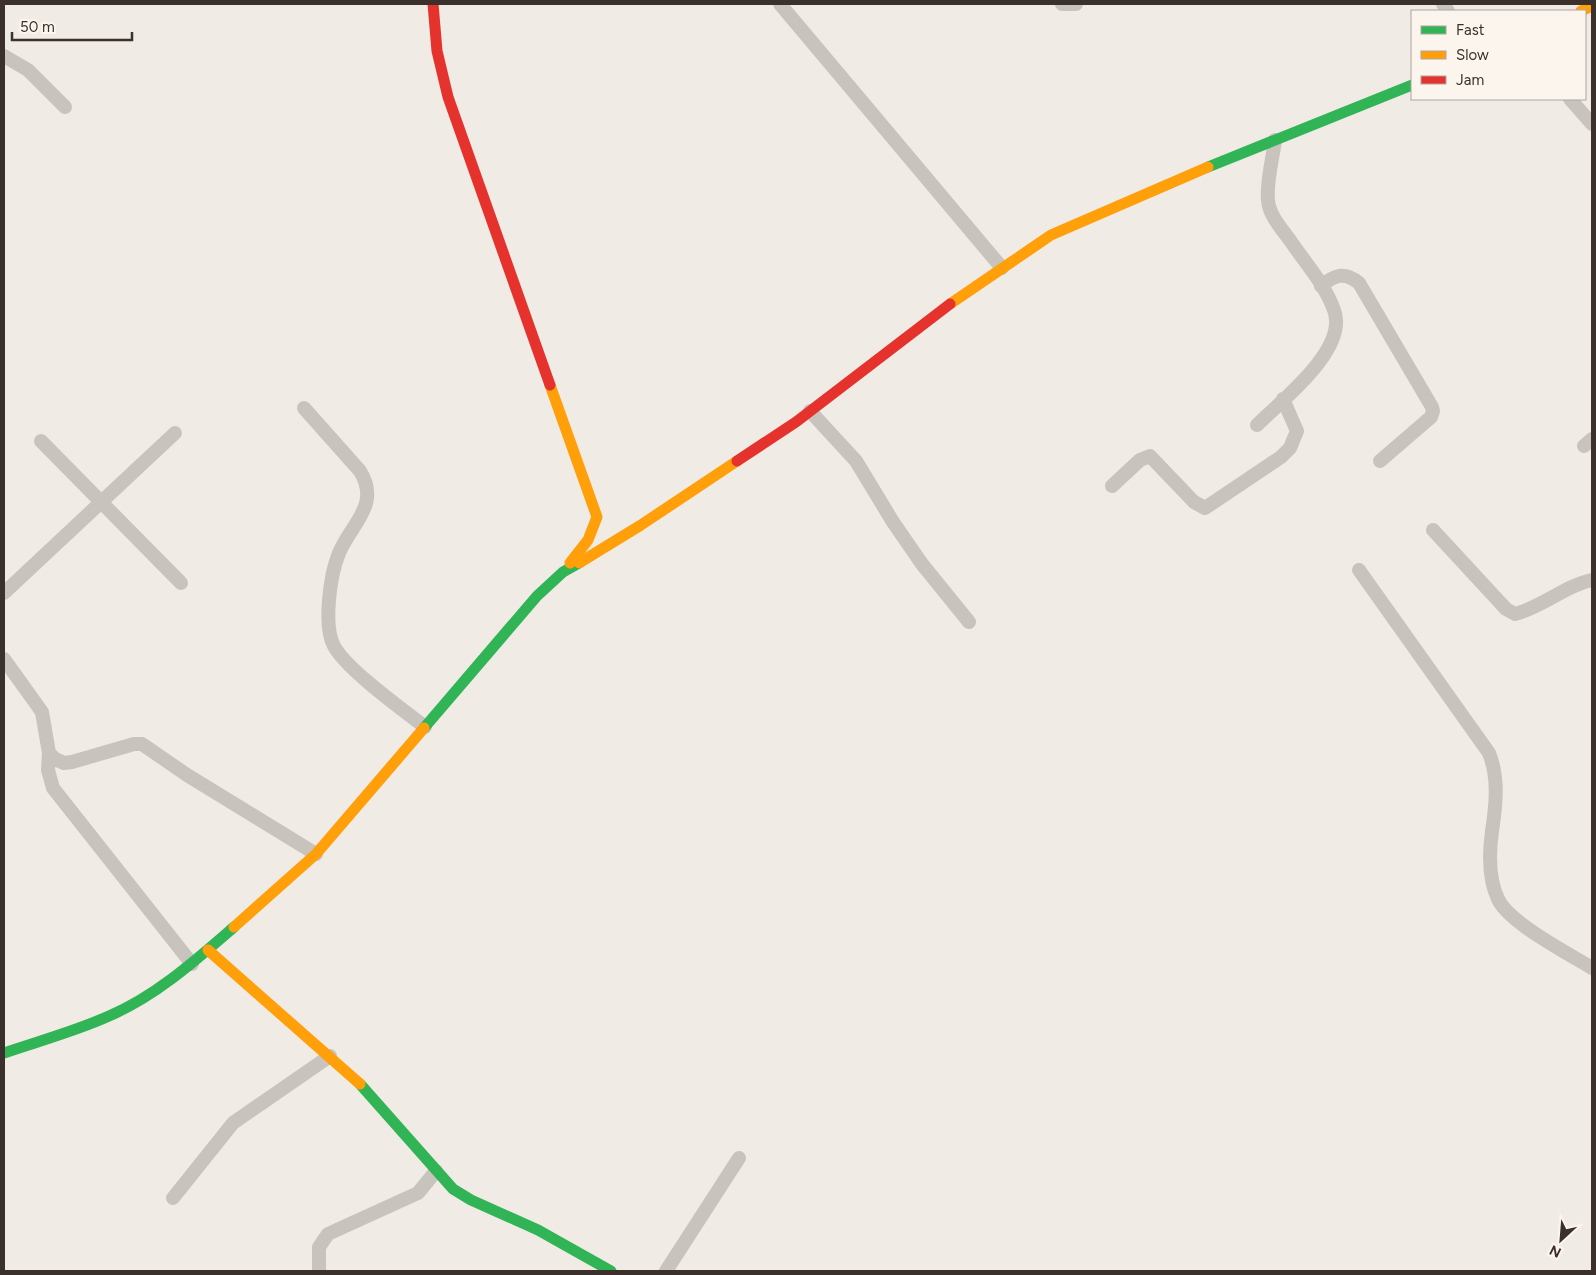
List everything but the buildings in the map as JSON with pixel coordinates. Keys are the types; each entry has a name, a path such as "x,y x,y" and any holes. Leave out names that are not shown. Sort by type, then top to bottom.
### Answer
{"street":[{"path":"4,1053 110,1016 143,998 192,964 208,950 316,854 537,596 563,572 588,540 597,517 448,97 437,59 433,31 433,4"},
{"path":"780,4 1002,268"},
{"path":"1062,4 1076,4"},
{"path":"4,56 28,70 65,107"},
{"path":"563,572 641,526 810,411 951,303 1051,235 1166,184 1411,85"},
{"path":"1571,100 1592,124"},
{"path":"1258,425 1322,360 1332,342 1335,312 1321,286 1272,214 1267,200 1275,140"},
{"path":"1321,286 1335,275 1342,274 1351,276 1359,283 1432,406 1433,411 1430,417 1380,461"},
{"path":"1112,486 1140,460 1150,456 1194,502 1204,508 1281,457 1290,448 1297,431 1283,399"},
{"path":"304,408 360,471 366,481 368,497 358,522 340,551 335,563 328,622 330,635 342,658 425,727"},
{"path":"810,411 856,461 893,522 922,564 970,622"},
{"path":"4,593 175,433"},
{"path":"41,441 181,583"},
{"path":"1433,530 1506,609 1515,614 1539,605 1577,584 1592,580"},
{"path":"1359,570 1489,753 1494,767 1496,808 1489,862 1498,901 1523,924 1592,968"},
{"path":"4,659 42,712 49,753 48,770 54,788 192,964"},
{"path":"49,753 55,759 64,763 134,744 142,744 187,775 316,854"},
{"path":"208,950 362,1085 453,1189 471,1200 538,1230 611,1271"},
{"path":"173,1198 234,1123 330,1056"},
{"path":"666,1271 739,1158"},
{"path":"318,1271 319,1247 328,1234 418,1194 436,1171"}],"traffic: fast":[{"path":"1208,167 1411,85"},
{"path":"424,728 537,596 563,572 579,563"},
{"path":"4,1053 57,1036 126,1008 159,988 234,927"},
{"path":"360,1084 453,1189 471,1200 538,1230 611,1271"}],"traffic: slow":[{"path":"1583,10 1592,6"},
{"path":"950,304 1051,235 1208,167"},
{"path":"550,385 597,517 588,540 570,563"},
{"path":"579,563 641,525 737,461"},
{"path":"234,927 316,854 424,728"},
{"path":"208,950 360,1084"}],"traffic: jam":[{"path":"433,4 437,51 448,97 550,385"},
{"path":"737,461 796,422 950,304"}]}
